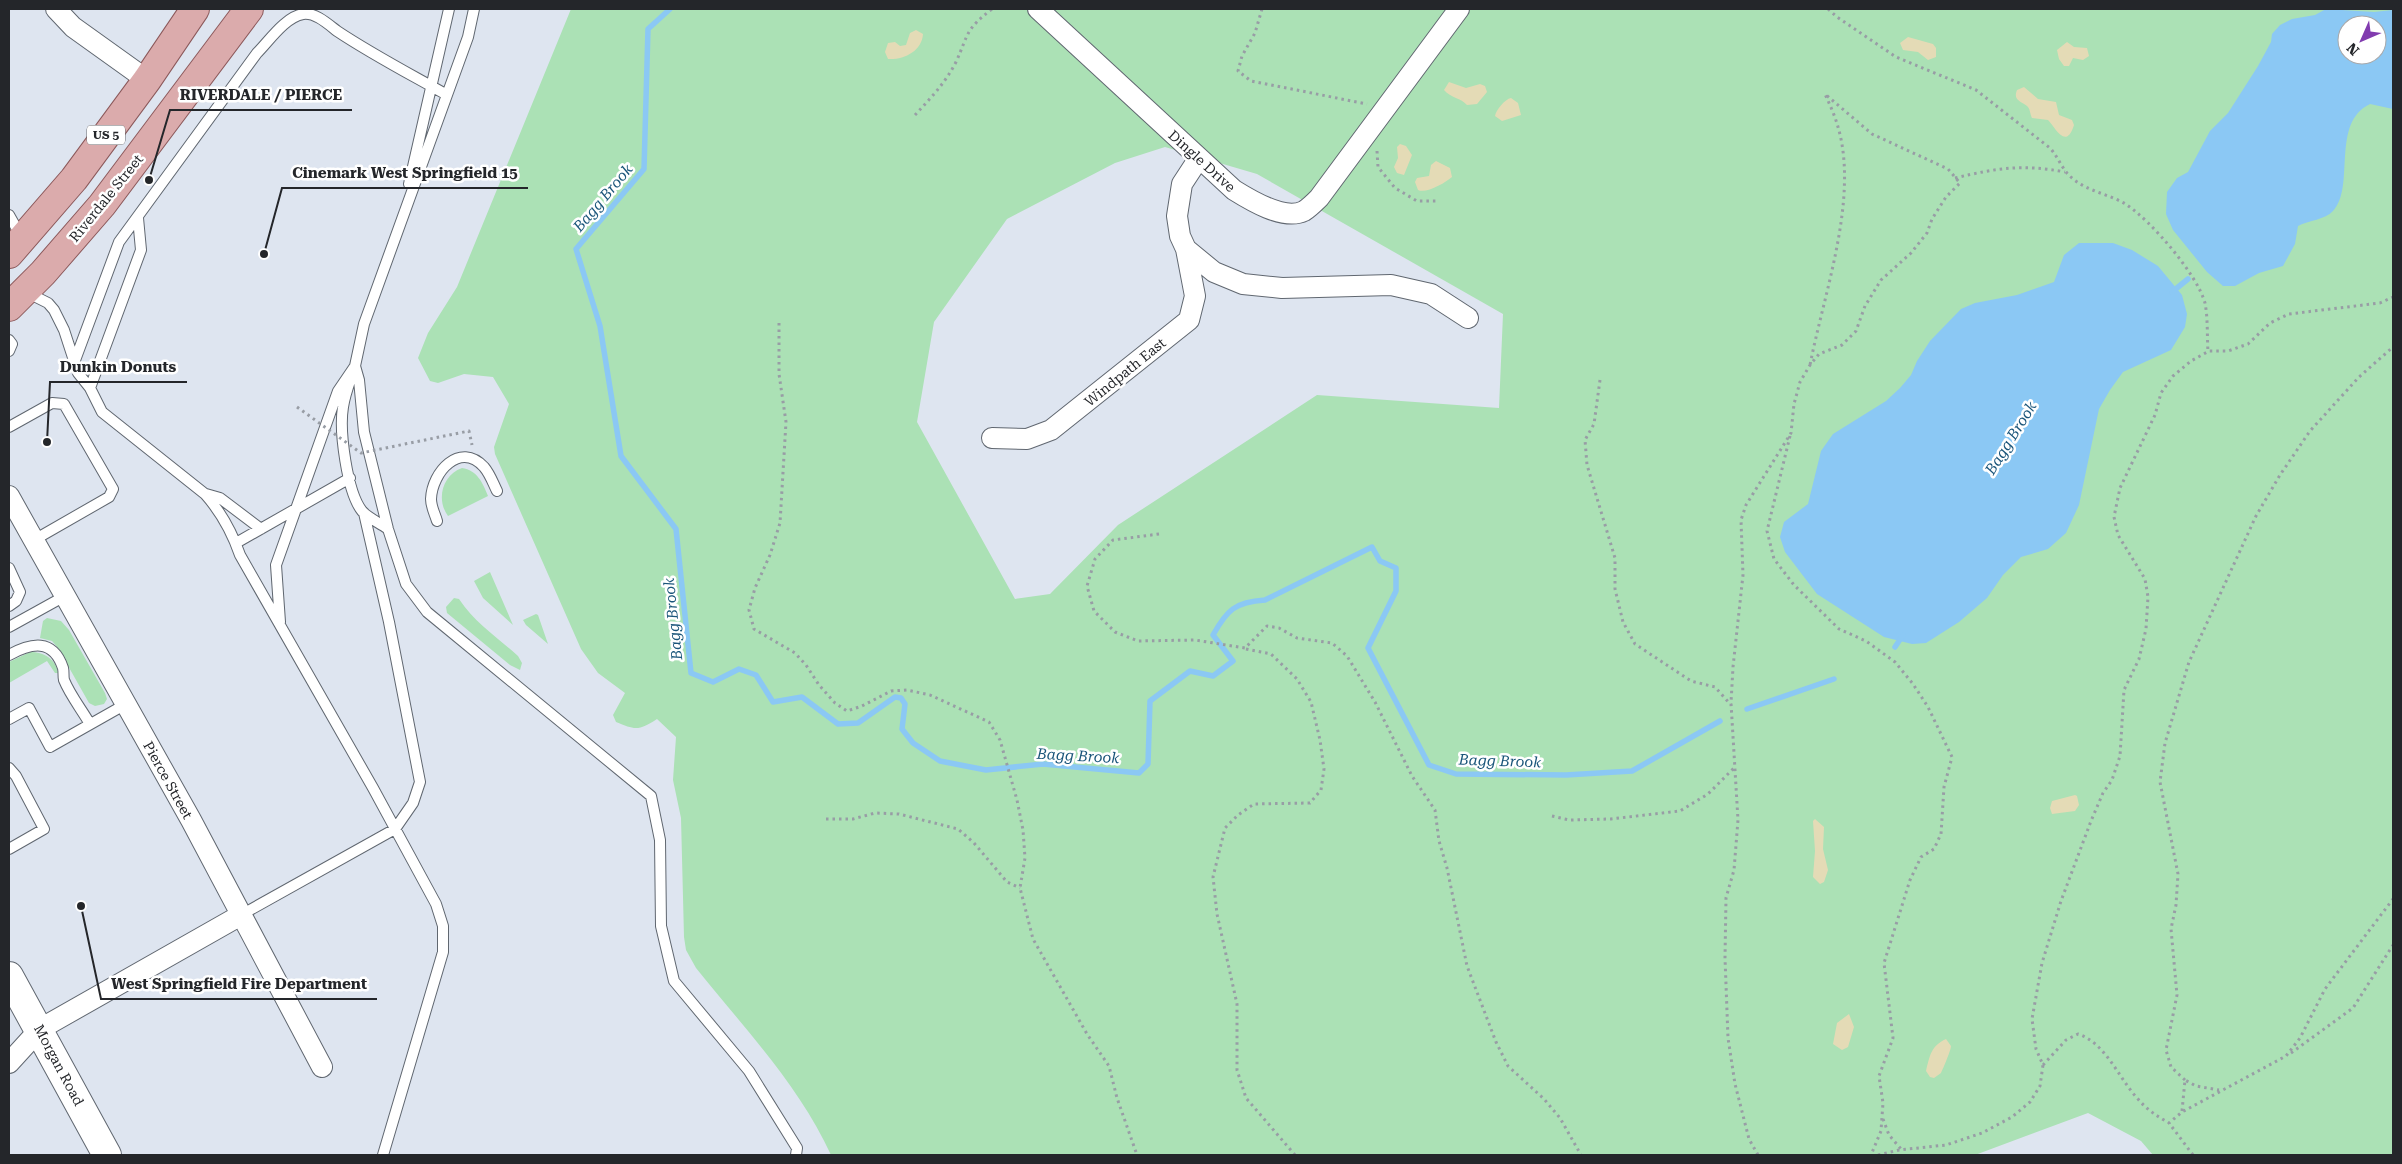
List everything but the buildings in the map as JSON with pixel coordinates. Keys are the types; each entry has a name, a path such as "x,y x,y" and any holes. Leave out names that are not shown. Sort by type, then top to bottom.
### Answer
{"main road":[{"name":"US 5","path":"16,247 74,179 147,80 195,9"},
{"path":"206,66 222,22 231,9"},
{"name":"Riverdale Street","path":"17,299 102,205 249,9"},
{"name":"Morgan Road","path":"9,976 40,1029 107,1155"}],"street":[{"path":"56,9 86,37 147,80"},
{"name":"Dingle Drive","path":"1038,9 1234,190 1258,204 1279,212 1303,212 1319,198 1459,9"},
{"name":"Windpath East","path":"992,438 1027,439 1051,430 1189,320 1195,296 1186,249 1180,236 1177,216 1182,184 1199,158"},
{"path":"1186,249 1214,272 1243,284 1282,288 1391,285 1431,294 1453,306 1468,318"},
{"name":"Pierce Street","path":"9,496 126,704 322,1067"},
{"path":"9,1063 40,1029 241,915"}],"lane":[{"path":"400,219 449,9"},
{"path":"241,915 395,829 413,803 420,782 389,622 364,513 358,504 350,478 342,430 343,406 355,366 364,324 400,219 468,37 474,9"},
{"path":"74,363 116,248 256,53 295,17 305,14 316,16 371,54 447,95"},
{"path":"9,215 16,247"},
{"path":"90,388 140,250 138,218"},
{"path":"17,299 48,303 54,310 64,330 78,373 90,388 102,412 205,494 215,505 236,543 240,555 436,904 443,926 443,952 383,1155"},
{"path":"9,340 12,344 9,351"},
{"path":"280,625 276,565 338,391 355,366"},
{"path":"355,366 359,380 364,432 388,529 406,584 421,607 651,796 660,840 661,926 674,981 749,1071 796,1148 796,1155"},
{"path":"9,427 52,402 64,404 113,489 109,497 34,540"},
{"path":"437,521 432,506 433,488 439,474 454,459 465,456 477,461 486,469 497,491"},
{"path":"236,543 350,478"},
{"path":"205,494 220,498 261,528"},
{"path":"364,513 388,529"},
{"path":"9,568 20,592 16,601 9,606"},
{"path":"9,627 65,596"},
{"path":"9,655 27,646 47,647 57,657 63,668 64,680 90,724"},
{"path":"9,719 29,708 50,747 126,704"},
{"path":"9,768 16,776 44,829 9,849"}],"path":[{"path":"915,115 936,92 951,70 972,24 992,9"},
{"path":"1262,9 1255,33 1242,56 1238,71 1251,81 1370,104 1383,124 1377,144 1378,167 1395,188 1417,201 1436,202"},
{"path":"1828,9 1836,17 1896,57 1976,90 2050,148 2059,158 2066,172 2085,188 2127,205 2148,223 2199,285 2205,304 2208,352"},
{"path":"1810,365 1840,227 1845,174 1838,127 1825,94 1872,134 1948,169 1960,183 1946,197 1932,220 1928,233 1911,253 1881,280 1865,306 1856,330 1842,345 1819,354 1800,382 1794,404 1791,433 1767,530 1774,559 1794,586 1839,629 1866,641 1895,662 1914,684 1928,707 1952,757 1944,787 1941,834 1934,848 1921,857 1910,880 1884,963 1893,1038 1879,1076 1883,1103 1881,1131 1871,1155"},
{"path":"1955,178 2011,167 2038,167 2066,172"},
{"path":"1878,1155 1955,1142 1982,1133 2012,1117 2030,1102 2040,1086 2043,1065 2036,1049 2032,1019 2042,963 2061,902 2091,820 2103,793 2112,780 2120,756 2124,690 2139,659 2146,629 2148,597 2145,579 2118,535 2114,518 2120,488 2155,415 2161,393 2173,376 2191,361 2208,352 2228,350 2248,344 2270,323 2289,314 2380,303 2393,297"},
{"path":"779,323 779,374 786,422 780,523 770,555 755,588 749,610 754,629 795,653 835,703 847,711 862,706 891,691 907,690 930,695 988,722 1001,744 1017,800 1023,830 1025,858 1020,888 1033,939 1087,1034 1109,1066 1117,1098 1137,1155"},
{"path":"2221,1090 2196,1086 2185,1080 2171,1067 2166,1050 2177,995 2171,928 2176,905 2178,874 2160,782 2165,743 2189,662 2256,516 2280,475 2310,431 2359,377 2393,347"},
{"path":"1600,380 1594,424 1585,440 1587,465 1615,558 1614,589 1623,622 1635,644 1691,681 1716,687 1731,706"},
{"path":"297,407 361,453 469,431 472,445"},
{"path":"1758,1155 1746,1130 1735,1084 1728,1038 1726,898 1734,870 1738,820 1731,706 1732,667 1743,575 1741,520 1746,505 1791,433"},
{"path":"1159,534 1113,540 1096,559 1087,586 1094,611 1115,632 1138,641 1195,640 1271,654 1297,679 1311,702 1320,740 1324,769 1321,790 1310,803 1254,804 1238,815 1225,828 1213,877 1217,914 1237,1004 1237,1070 1246,1098 1295,1155"},
{"path":"1245,648 1267,626 1279,628 1297,638 1332,644 1347,656 1375,702 1412,776 1435,810 1439,841 1447,868 1467,966 1496,1042 1508,1066 1544,1099 1560,1118 1581,1155"},
{"path":"1552,816 1569,820 1611,819 1680,811 1708,794 1734,767"},
{"path":"826,819 854,820 875,813 899,814 958,829 974,843 1006,882 1020,888"},
{"path":"2286,1056 2300,1038 2325,989 2393,899"},
{"path":"2169,1123 2182,1112 2286,1056 2340,1020 2353,1008 2393,945"},
{"path":"2043,1065 2066,1040 2078,1034 2089,1037 2104,1053 2138,1099 2152,1113 2169,1123 2193,1155"},
{"path":"2182,1112 2185,1080"},
{"path":"1882,1116 1888,1136 1902,1150"}],"green space":[{"path":"571,9 2393,9 2393,1155 2153,1155 2141,1141 2088,1113 1975,1155 831,1155 818,1129 787,1081 696,968 686,950 684,937 681,818 673,780 676,737 657,719 646,726 637,728 628,727 616,722 613,715 625,693 598,673 581,649 495,454 494,447 509,404 493,377 464,374 438,383 430,381 418,358 428,333 457,287","holes":["1165,147 1257,174 1503,314 1499,408 1317,395 1118,525 1050,594 1015,599 917,422 934,322 1007,219 1115,163"]},
{"path":"462,468 476,474 488,496 448,516 442,503 443,489 450,476"},
{"path":"490,572 513,625 483,598 474,581"},
{"path":"454,598 459,599 479,623 518,656 522,663 520,670 510,665 447,613 446,607"},
{"path":"536,614 548,644 526,625 523,620"},
{"path":"47,618 61,621 69,630 105,693 107,699 104,704 95,706 89,703 58,648 52,641 40,638 43,621"},
{"path":"30,652 40,653 52,660 58,673 55,673 47,661 9,683 9,662"}],"sand":[{"path":"916,30 923,34 916,50 900,58 888,59 885,52 888,43 895,42 900,46 906,45 910,33"},
{"path":"1908,37 1933,44 1936,48 1936,57 1928,60 1918,52 1903,50 1900,43"},
{"path":"2067,42 2074,47 2087,48 2089,56 2083,60 2073,58 2069,66 2064,66 2059,59 2057,50"},
{"path":"1449,82 1466,88 1480,84 1485,86 1487,92 1477,104 1467,105 1444,90"},
{"path":"2024,87 2038,99 2056,102 2059,115 2072,120 2074,125 2068,136 2064,137 2057,132 2048,120 2032,118 2028,107 2018,100 2016,96 2017,90"},
{"path":"1511,98 1518,103 1521,115 1502,121 1495,116 1499,108"},
{"path":"1400,144 1406,146 1412,155 1404,175 1397,173 1394,167 1398,158 1397,147"},
{"path":"1436,161 1450,168 1452,177 1430,189 1418,190 1415,182 1417,178 1429,176 1431,165"},
{"path":"2075,795 2079,805 2075,811 2052,814 2050,808 2052,801"},
{"path":"1815,819 1824,827 1823,849 1828,870 1824,882 1820,884 1813,877 1815,851 1813,821"},
{"path":"1849,1014 1854,1027 1848,1047 1842,1050 1833,1044 1837,1023"},
{"path":"1946,1039 1951,1046 1941,1073 1934,1078 1930,1077 1926,1071 1930,1056 1934,1048"}],"water":[{"path":"2326,9 2374,12 2393,10 2393,109 2370,104 2358,113 2351,125 2347,140 2340,200 2330,214 2298,226 2295,244 2283,266 2259,273 2235,286 2223,286 2207,272 2173,230 2166,214 2167,192 2177,178 2188,172 2210,131 2228,113 2258,66 2271,42 2272,34 2280,25 2292,19 2315,15"},
{"path":"2079,243 2113,243 2132,250 2158,266 2182,295 2187,314 2185,327 2171,350 2123,372 2099,409 2079,505 2066,533 2048,549 2021,557 2003,575 1987,598 1959,622 1926,643 1912,644 1884,637 1817,594 1785,552 1780,537 1784,522 1808,504 1821,451 1833,434 1886,401 1900,388 1911,375 1917,361 1930,341 1961,309 1975,303 2017,295 2054,282 2064,255"}],"waterway":[{"name":"Bagg Brook","path":"670,9 648,29 644,169 576,249 600,326 621,456 676,529 691,673 713,682 739,669 756,675 773,702 802,697 838,724 858,723 895,697 901,698 905,704 902,729 913,743 940,761 986,770 1043,764 1139,773 1148,764 1150,701 1190,671 1213,676 1233,661 1213,635 1228,613 1239,605 1265,600 1372,547 1380,561 1396,568 1396,591 1368,648 1429,765 1456,774 1566,775 1632,771 1720,721"},
{"name":"Bagg Brook","path":"2172,292 2188,279"},
{"name":"Bagg Brook","path":"1895,647 1903,635"},
{"name":"Bagg Brook","path":"1747,709 1834,679"}],"place":[{"name":"RIVERDALE / PIERCE","path":"149,180"},
{"name":"Cinemark West Springfield 15","path":"264,254"},
{"name":"Dunkin Donuts","path":"47,442"},
{"name":"West Springfield Fire Department","path":"81,906"}]}
